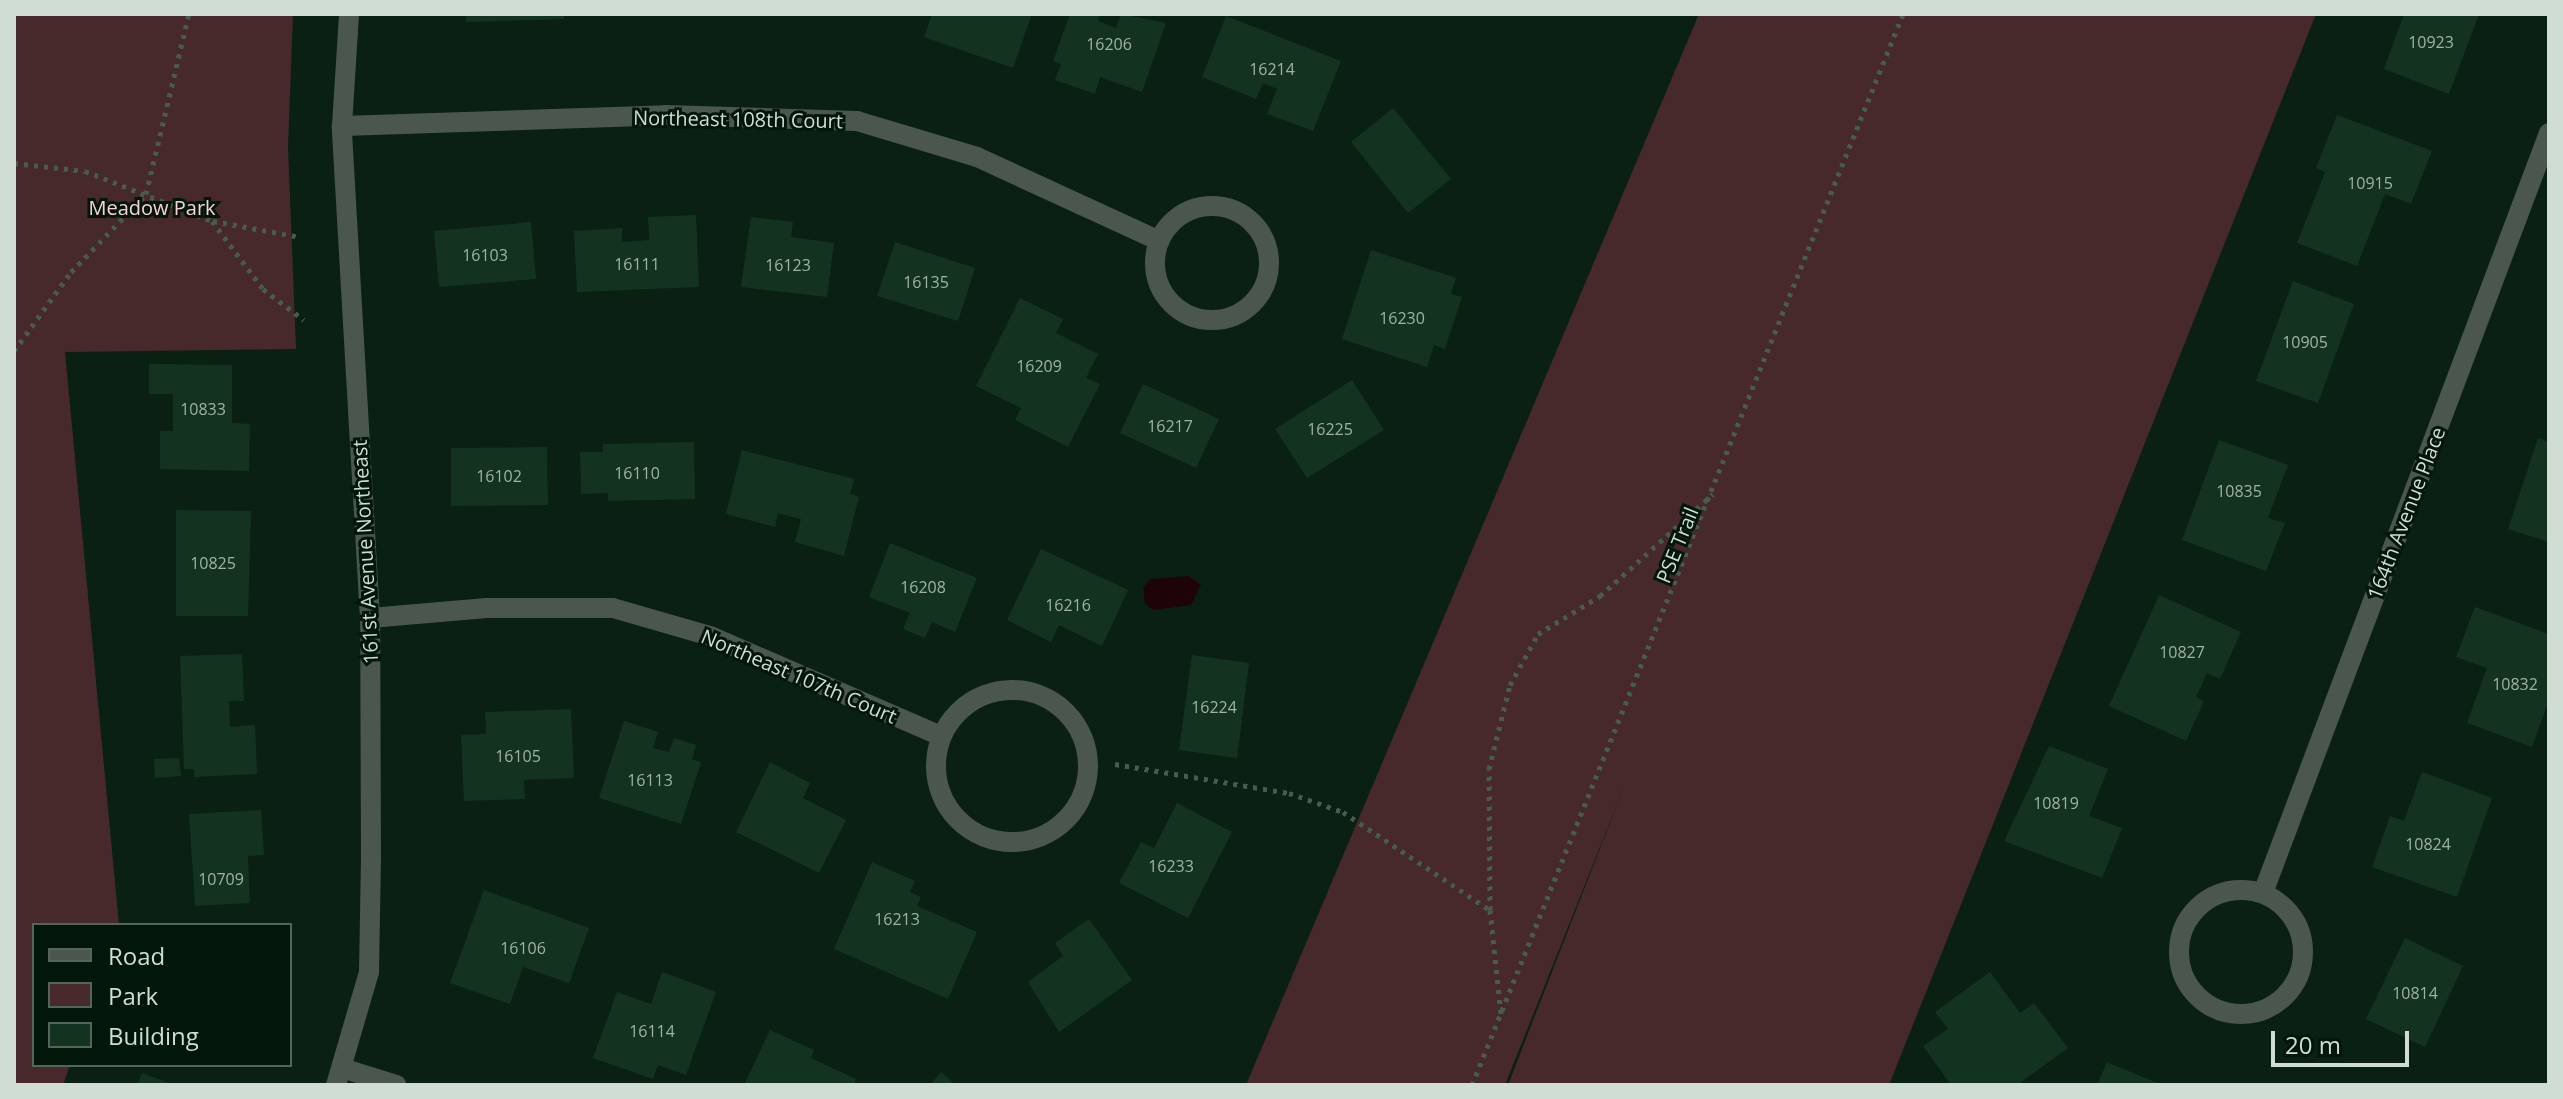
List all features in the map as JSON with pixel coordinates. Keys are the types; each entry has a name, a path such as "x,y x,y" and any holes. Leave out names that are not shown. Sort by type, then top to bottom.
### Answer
{"street":[{"name":"161st Avenue Northeast","path":"339,1076 369,972 370,618 342,126 349,14"},
{"name":"Northeast 108th Court","path":"342,126 666,115 857,121 977,157 1160,241"},
{"name":"164th Avenue Place","path":"2263,893 2549,133"},
{"path":"1205,206 1234,212 1258,229 1267,247 1265,286 1253,303 1219,320 1180,311 1157,279 1160,241 1187,212 1205,206"},
{"name":"Northeast 107th Court","path":"370,618 487,608 613,608 710,636 941,736"},
{"path":"998,691 1047,698 1082,735 1087,784 1060,826 1038,838 988,839 948,809 935,761 941,736 974,699 998,691"},
{"path":"2244,889 2263,893 2280,903 2302,935 2300,974 2276,1004 2258,1012 2219,1010 2188,986 2180,968 2182,929 2206,899 2244,889"},
{"path":"339,1076 396,1085"}],"path":[{"path":"14,351 71,272 146,194 189,14"},
{"name":"PSE Trail","path":"1472,1085 1717,490 1903,14"},
{"path":"14,163 85,171 212,221 281,237 300,237 212,221"},
{"path":"212,221 263,289 304,320"},
{"path":"1502,1017 1490,910 1489,769 1510,685 1538,634 1600,596 1717,490"},
{"path":"1115,764 1289,793 1343,812 1490,910"}],"green space":[{"name":"Meadow Park","path":"14,14 293,14 288,147 296,349 65,352 119,923 32,923 32,1067 69,1067 63,1085 14,1085"},
{"path":"1699,14 2316,14 1889,1085 1508,1085 1625,784 1505,1085 1246,1085"}],"shaded area":[{"path":"1189,576 1201,585 1191,605 1153,610 1145,603 1143,587 1151,579"}],"building":[{"path":"466,14 564,14 564,19 466,22"},
{"path":"932,14 1032,14 1013,68 924,37"},
{"path":"1070,14 1100,14 1098,21 1116,28 1121,14 1166,23 1142,92 1100,77 1095,94 1055,80 1061,64 1053,61"},
{"path":"2404,14 2479,14 2449,94 2384,69"},
{"path":"1226,16 1341,61 1313,131 1267,114 1277,89 1263,83 1256,99 1202,77"},
{"path":"1393,108 1451,179 1408,213 1351,142"},
{"path":"2337,115 2432,151 2411,204 2385,194 2357,266 2297,243 2325,172 2316,168"},
{"path":"696,215 699,287 577,292 574,231 622,228 622,242 649,240 648,217"},
{"path":"751,217 793,222 791,237 834,243 827,297 741,287"},
{"path":"531,222 536,279 439,287 434,231"},
{"path":"895,242 975,268 958,321 877,296"},
{"path":"1371,250 1456,278 1451,294 1462,297 1445,349 1434,345 1427,367 1342,339"},
{"path":"2293,281 2354,304 2318,403 2256,381"},
{"path":"1020,298 1063,319 1056,333 1098,354 1086,378 1100,384 1068,447 1015,420 1021,408 976,386"},
{"path":"149,364 232,365 232,423 250,424 249,471 160,469 160,431 173,431 173,394 149,394"},
{"path":"1352,380 1384,430 1307,478 1275,429"},
{"path":"1143,384 1219,419 1196,468 1120,433"},
{"path":"2538,438 2549,442 2549,542 2508,529"},
{"path":"2219,440 2288,465 2268,518 2285,523 2266,571 2182,540"},
{"path":"694,442 695,499 608,501 608,493 581,494 580,452 603,452 603,444"},
{"path":"547,447 548,505 451,506 451,448"},
{"path":"742,450 854,479 850,494 859,497 844,556 795,542 801,519 778,513 775,527 726,514"},
{"path":"176,510 251,511 248,616 176,616"},
{"path":"890,543 977,578 955,632 932,622 925,638 903,629 910,613 869,597"},
{"path":"1041,549 1128,590 1102,646 1059,625 1051,642 1007,620"},
{"path":"2159,595 2241,632 2220,679 2207,673 2196,697 2204,701 2186,741 2109,706"},
{"path":"2475,607 2549,634 2549,700 2532,747 2467,723 2487,668 2456,657"},
{"path":"242,654 244,701 229,701 230,727 255,725 257,774 194,777 194,769 184,769 180,656"},
{"path":"1192,655 1249,663 1237,758 1179,750"},
{"path":"571,709 574,778 524,780 525,799 464,801 461,735 486,734 485,712"},
{"path":"624,721 658,732 653,748 669,752 674,738 696,745 692,759 701,762 681,824 599,798"},
{"path":"2049,746 2108,769 2089,816 2122,828 2102,878 2004,841"},
{"path":"179,758 181,776 155,778 154,759"},
{"path":"770,762 810,783 803,798 846,820 819,873 736,832"},
{"path":"2422,772 2492,798 2457,897 2372,867 2390,816 2404,821"},
{"path":"1177,803 1232,832 1188,918 1119,883 1141,842 1154,848"},
{"path":"261,810 264,855 248,856 250,903 195,906 189,814"},
{"path":"872,862 915,881 910,892 921,897 917,906 977,932 948,999 834,949"},
{"path":"484,890 589,928 569,983 523,967 510,1004 450,983"},
{"path":"1089,919 1132,980 1059,1032 1028,982 1063,956 1055,943"},
{"path":"2405,938 2463,966 2425,1047 2366,1019"},
{"path":"662,972 716,992 686,1075 658,1065 653,1079 593,1058 617,992 651,1004"},
{"path":"1990,972 2020,1013 2034,1003 2068,1048 2017,1085 1951,1085 1923,1046 1948,1029 1935,1012"},
{"path":"770,1030 814,1050 811,1058 856,1079 853,1085 744,1085"},
{"path":"2107,1062 2162,1085 2097,1085"},
{"path":"941,1072 956,1085 930,1085"},
{"path":"142,1073 174,1085 137,1085"}]}
